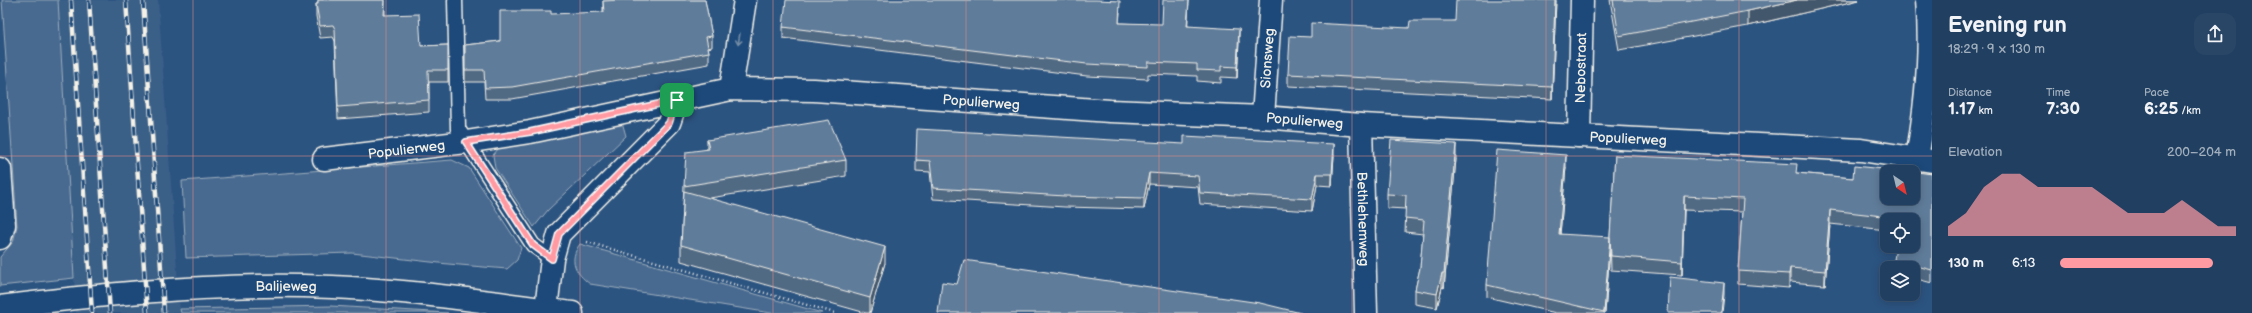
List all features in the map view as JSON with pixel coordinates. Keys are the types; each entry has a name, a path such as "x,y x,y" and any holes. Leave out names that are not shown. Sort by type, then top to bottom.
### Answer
{"street":[{"path":"731,89 745,0"},
{"name":"Sionsweg","path":"1263,117 1271,0"},
{"name":"Nebostraat","path":"1579,136 1582,0"},
{"path":"1924,159 1932,55 1931,18 1927,0"},
{"name":"Populierweg","path":"324,159 466,142 530,132 731,89 814,90 1110,111 1263,117 1361,124 1860,150 1924,159"},
{"path":"546,309 552,259 559,234 669,123 677,100"},
{"name":"Bethlehemweg","path":"1361,124 1366,313"},
{"path":"0,169 4,225 0,238"},
{"name":"Balijeweg","path":"0,307 46,301 193,288 305,286 437,294 572,313"}],"lane":[{"path":"455,0 458,129 533,245 552,259"}],"path":[{"path":"559,234 835,313"}],"shaded area":[{"path":"2,0 58,0 74,278 0,286 0,257 13,242 17,226"},
{"path":"58,0 158,0 180,313 76,313"},
{"path":"622,122 626,136 548,210 534,227 495,168 493,155 499,148"},
{"path":"452,160 469,168 521,248 517,260 507,269 352,253 186,258 182,181"},
{"path":"580,244 822,313 771,313 590,284 580,275 575,266 574,255"},
{"path":"331,306 448,313 181,313 180,309"}],"building":[{"path":"318,0 385,0 384,15 419,14 421,46 448,45 448,70 428,70 429,100 338,107 335,29 333,25 320,26 316,4 318,4"},
{"path":"705,0 712,36 706,37 709,52 512,87 485,88 484,70 465,70 465,45 500,41 500,11 551,11 551,14 604,12 603,1"},
{"path":"786,0 1120,1 1119,23 1162,24 1163,0 1189,0 1187,26 1239,29 1237,67 1221,66 1221,71 1197,70 1197,64 1148,62 1148,67 1087,64 783,27"},
{"path":"1456,0 1555,0 1552,87 1288,74 1290,36 1311,37 1311,23 1409,28 1410,21 1455,21"},
{"path":"1613,0 1797,0 1619,36"},
{"path":"829,120 846,160 684,186 686,152 709,149 707,140"},
{"path":"917,129 1184,144 1184,136 1334,144 1332,174 1317,174 1312,199 1200,193 1198,176 1149,173 1144,198 1065,196 933,188 930,161 916,160"},
{"path":"1391,140 1456,144 1444,273 1442,273 1437,294 1415,290 1420,268 1424,220 1405,218 1406,195 1387,194"},
{"path":"1497,150 1566,155 1559,234 1610,237 1604,312 1487,285"},
{"path":"1615,155 1797,164 1796,173 1853,178 1854,166 1880,169 1880,205 1920,205 1920,172 1932,174 1932,270 1920,267 1920,261 1894,260 1895,253 1920,253 1920,213 1880,213 1880,216 1830,210 1825,271 1790,268 1789,274 1738,271 1743,199 1684,196 1682,262 1611,256 1610,236"},
{"path":"684,191 885,247 870,298 681,245"},
{"path":"964,260 1260,303 1301,313 938,313 942,282 957,284"},
{"path":"1670,277 1724,283 1721,313 1668,313"}],"railway":[{"path":"71,0 92,313"},
{"path":"89,0 110,313"},
{"path":"126,0 147,313"},
{"path":"143,0 164,313"}],"route":[{"path":"677,100 669,123 574,217 559,234 552,259 533,245 466,142 530,132 677,100"}]}
